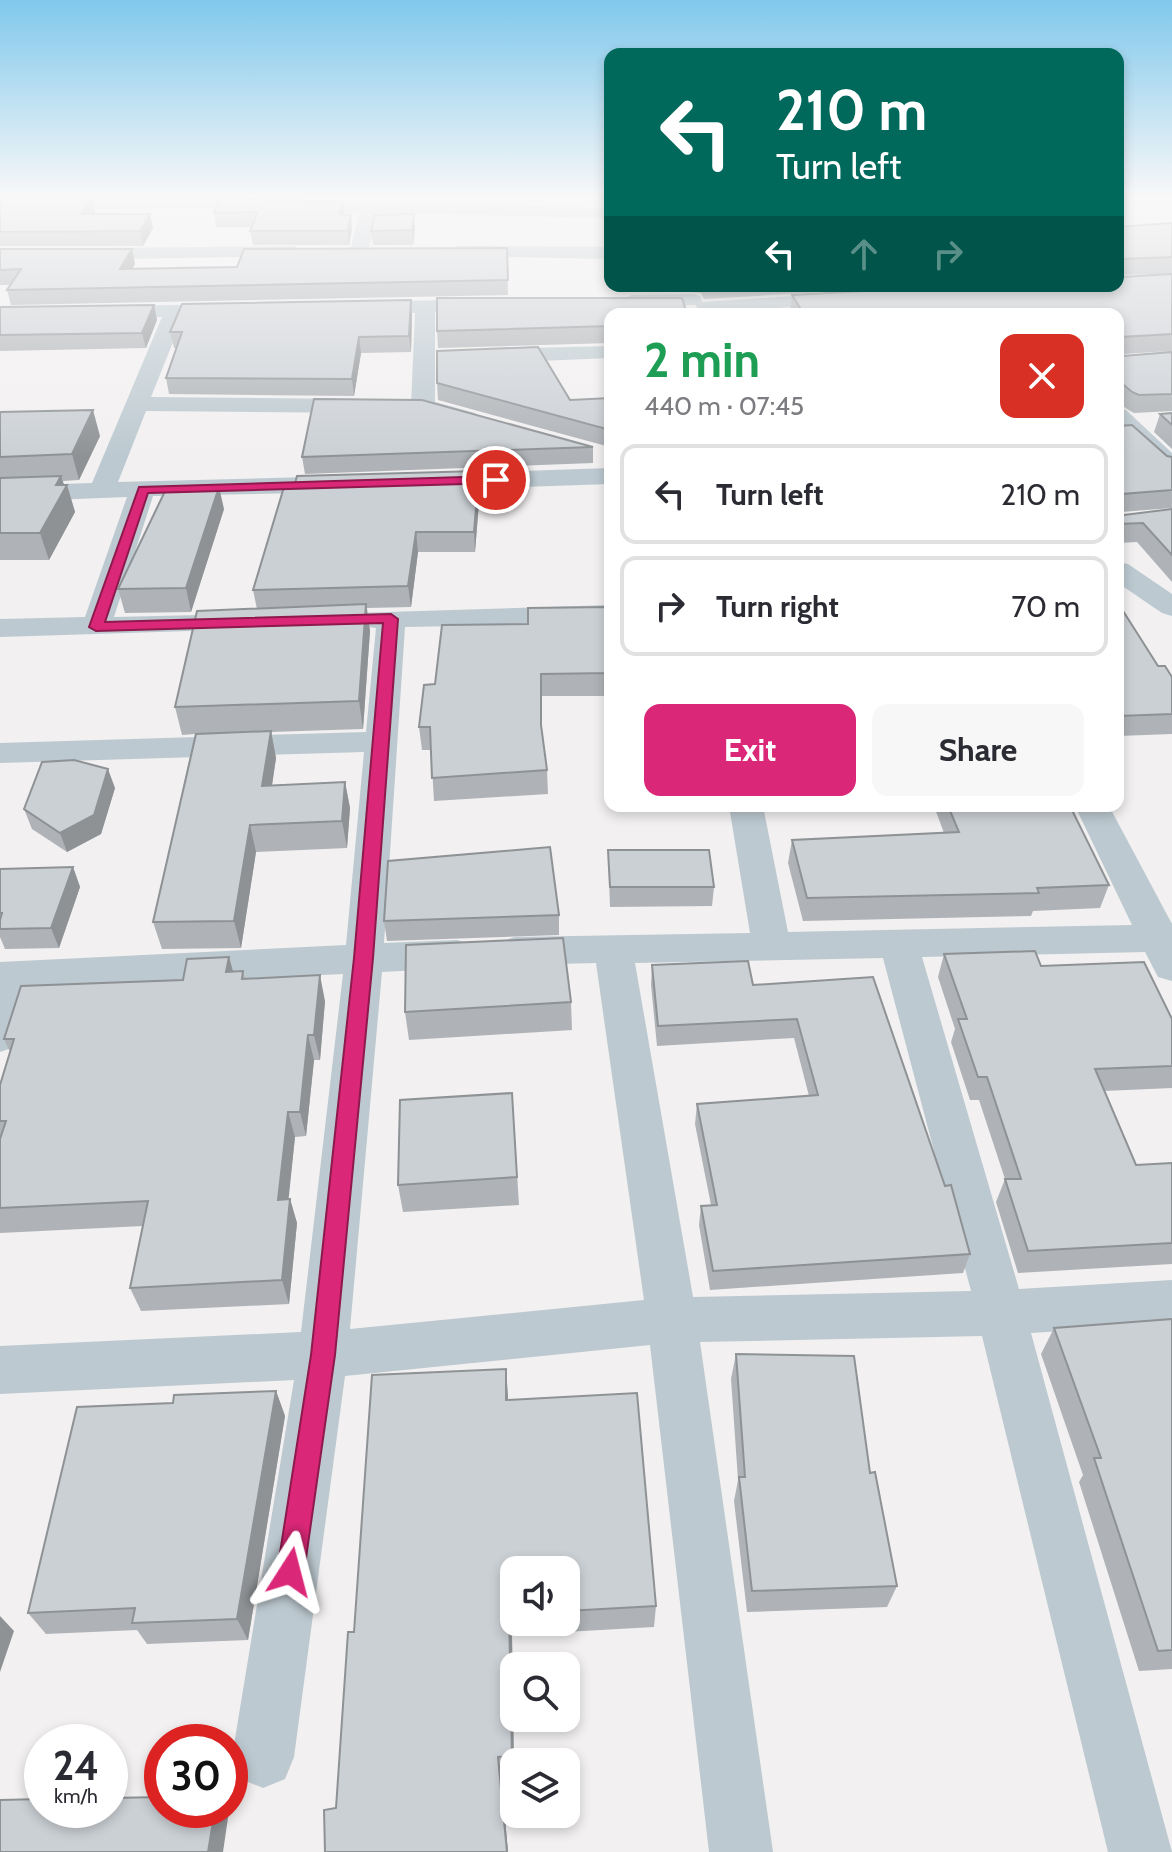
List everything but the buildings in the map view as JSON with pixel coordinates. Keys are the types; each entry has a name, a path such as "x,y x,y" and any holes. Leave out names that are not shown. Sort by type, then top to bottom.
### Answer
{"street":[{"path":"681,292 705,307"},
{"path":"614,302 705,307 865,298"},
{"path":"331,308 504,304"},
{"path":"408,406 424,358 425,306"},
{"path":"0,314 253,309"},
{"path":"102,490 175,311"},
{"path":"424,358 604,352"},
{"path":"137,404 408,406 495,426"},
{"path":"1124,421 1157,422"},
{"path":"1124,424 1172,467"},
{"path":"410,483 604,476"},
{"path":"0,494 379,483"},
{"path":"96,627 143,489"},
{"path":"1124,574 1172,608"},
{"path":"1132,609 1172,608"},
{"path":"344,620 604,614"},
{"path":"263,1757 323,1355 364,958 391,619"},
{"path":"0,628 267,622"},
{"path":"0,753 383,741"},
{"path":"747,812 771,944"},
{"path":"0,1036 10,976 613,947 771,944 1168,948 1095,812"},
{"path":"899,945 1001,1313 1140,1852"},
{"path":"613,947 672,1320 741,1852"},
{"path":"0,1370 323,1355 672,1320 1001,1313 1172,1302"}],"route":[{"path":"290,1572 323,1355 364,958 391,619 96,627 143,489 496,480"}]}
